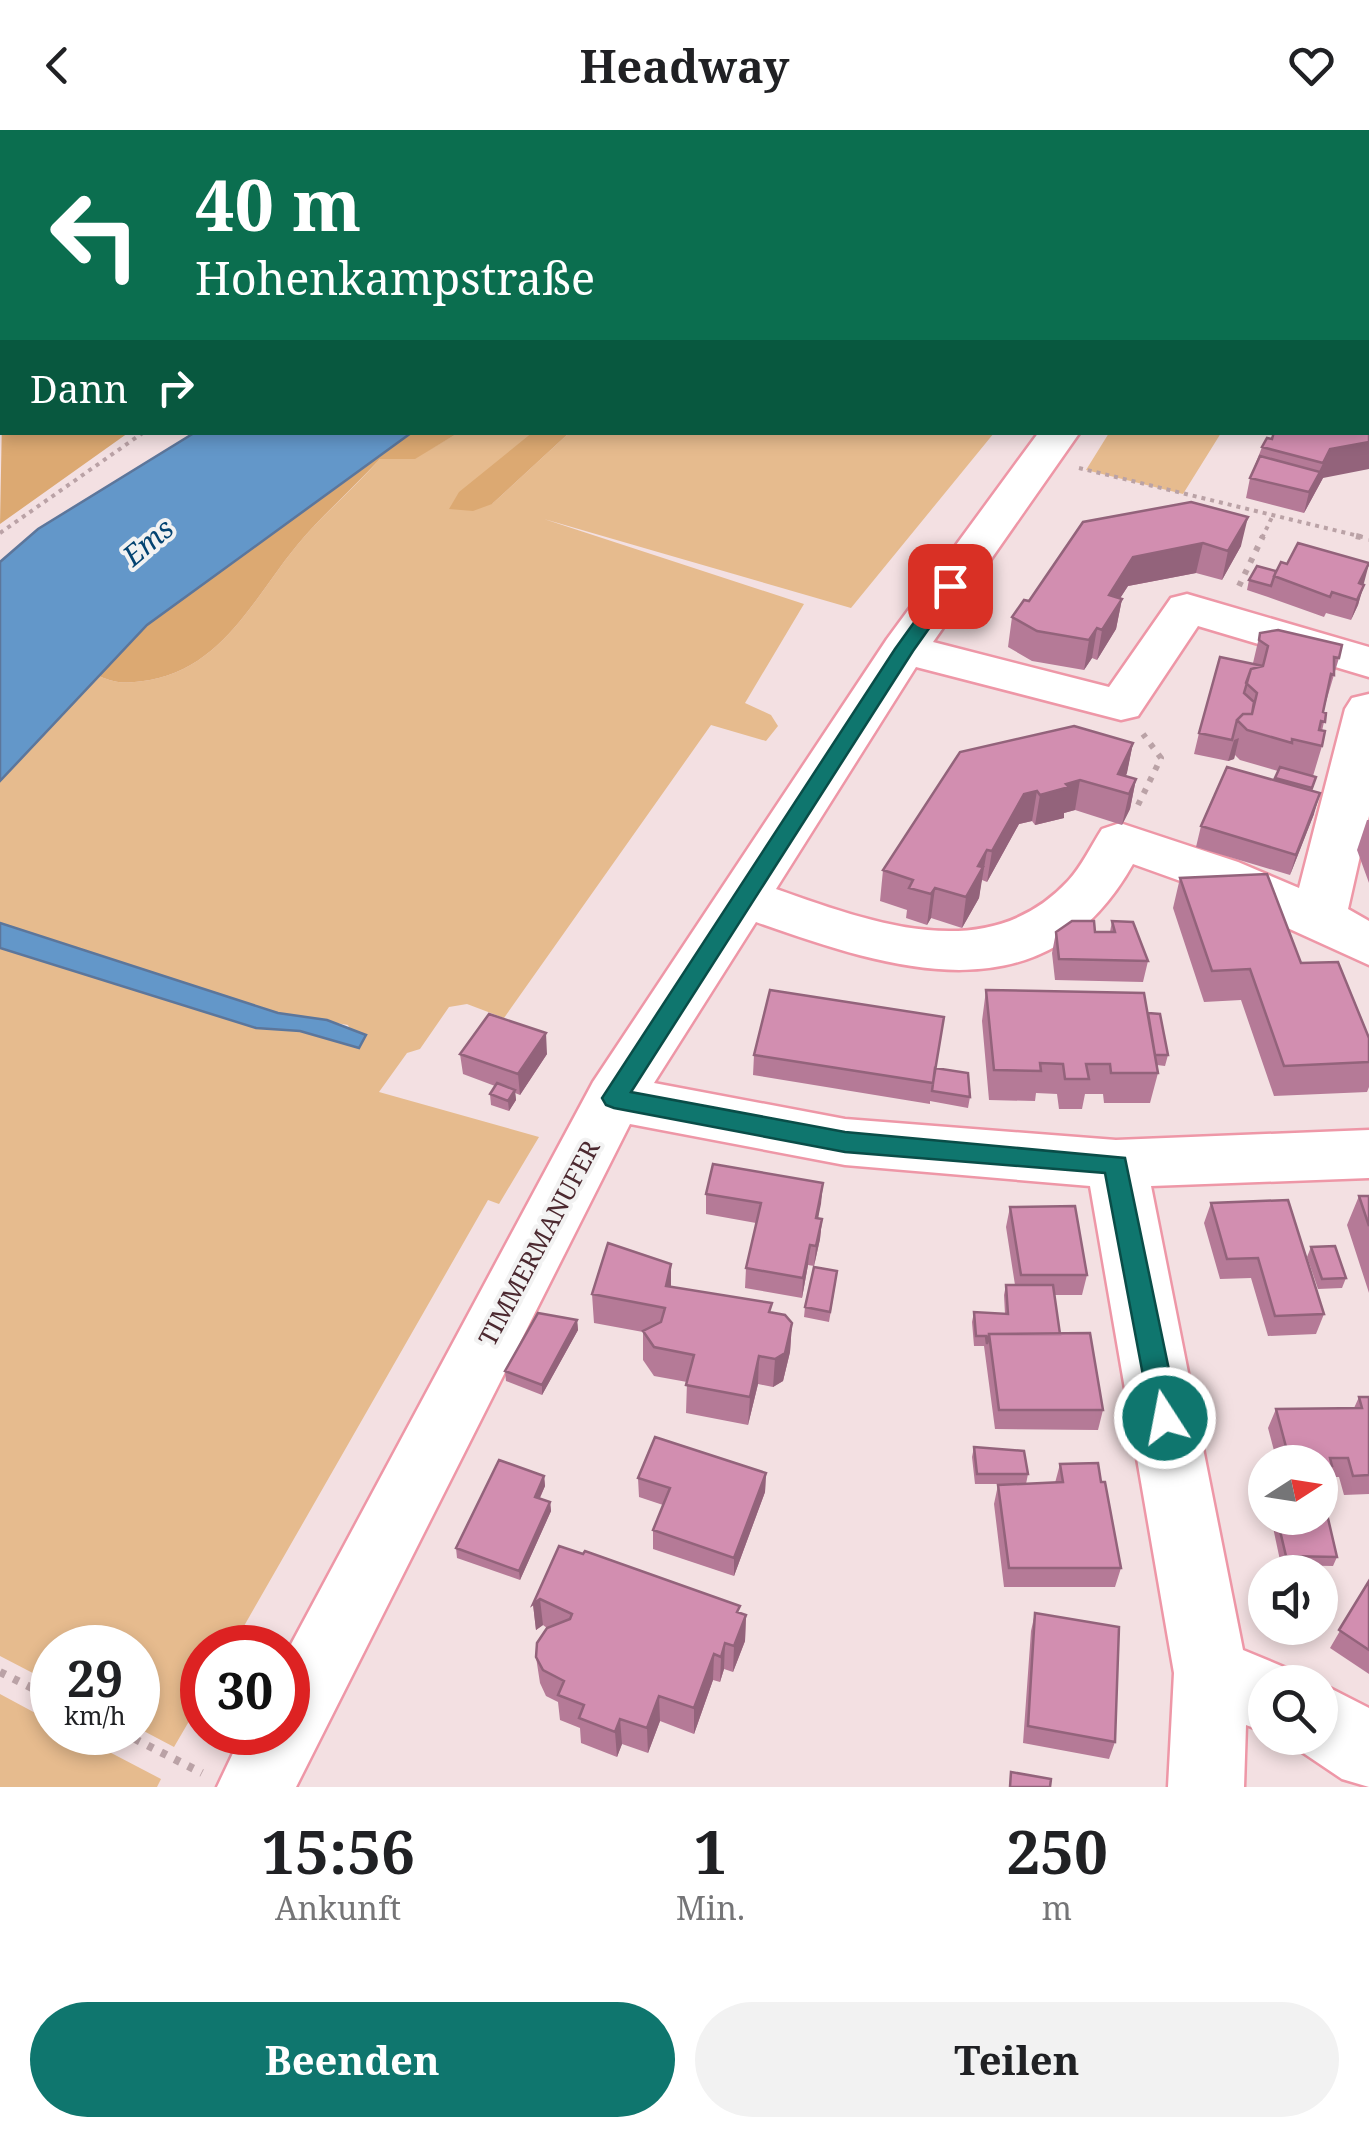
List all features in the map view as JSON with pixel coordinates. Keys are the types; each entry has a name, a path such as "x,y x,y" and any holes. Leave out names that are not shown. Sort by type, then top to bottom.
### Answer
{"street":[{"name":"TIMMERMANUFER","path":"310,1683 614,1098 904,649 1050,446"},
{"path":"904,649 1121,705 1187,608 1369,662"},
{"path":"1319,917 1369,709"},
{"path":"744,898 880,943 931,953 988,952 1034,936 1084,898 1120,842 1220,875 1319,917 1369,945"},
{"path":"614,1098 845,1142 1116,1164 1369,1154"},
{"path":"1116,1164 1238,1684 1206,1787"},
{"path":"1338,1732 1369,1752"},
{"path":"235,1783 262,1755"}],"path":[{"path":"0,533 140,435"},
{"path":"1050,446 1273,516 1369,539"},
{"path":"1224,619 1273,516"},
{"path":"1120,842 1161,758 1121,705"},
{"path":"0,1672 30,1687"},
{"path":"160,1749 235,1783"}],"shaded area":[{"path":"2,435 125,435 0,524"},
{"path":"408,435 455,435 415,459 380,459 304,537 239,623 200,659 177,672 150,680 124,682 99,676 147,625"},
{"path":"455,435 531,435 508,454 492,504 567,435 992,435 851,608 544,519 804,604 745,703 771,715 778,726 766,741 711,725 504,1018 467,1004 449,1007 420,1049 407,1053 379,1092 539,1137 499,1204 488,1200 245,1625 180,1625 180,1737 174,1747 160,1740 160,1625 30,1625 30,1672 0,1656 0,948 256,1028 300,1031 358,1048 348,1025 278,1013 0,923 0,781 99,676 124,682 150,680 177,672 200,659 239,623 304,537 380,459 415,458"},
{"path":"529,435 567,435 492,504 473,511 449,509 459,492"},
{"path":"1107,435 1220,435 1183,494 1086,470"},
{"path":"0,1694 30,1710 30,1755 115,1755 161,1779 157,1787 0,1787"}],"water":[{"name":"Ems","path":"191,435 408,435 147,625 0,781 0,562 38,529"},
{"path":"0,923 278,1013 327,1020 366,1035 359,1048 300,1031 256,1028 0,948"}],"building":[{"path":"1273,435 1369,435 1369,442 1330,449 1323,463 1262,447 1267,438 1272,439"},
{"path":"1260,456 1320,472 1309,492 1250,478"},
{"path":"1191,502 1248,517 1228,551 1203,543 1133,557 1109,595 1122,599 1102,630 1097,628 1089,640 1037,631 1012,617 1024,600 1029,601 1083,522"},
{"path":"1298,543 1369,563 1359,583 1364,585 1357,600 1332,592 1330,597 1274,576 1281,562 1287,564"},
{"path":"1257,566 1276,571 1271,586 1249,580"},
{"path":"1278,630 1342,645 1339,658 1334,657 1334,675 1331,674 1323,712 1325,722 1321,721 1319,730 1325,731 1322,746 1292,739 1292,743 1247,730 1237,720 1243,714 1252,714 1257,693 1246,683 1251,669 1263,666 1268,646 1259,640 1260,633"},
{"path":"1220,657 1263,666 1251,669 1244,693 1254,702 1252,714 1243,714 1237,720 1232,740 1199,733"},
{"path":"1074,726 1133,743 1118,774 1136,779 1129,794 1080,780 1040,795 1037,791 1024,794 992,851 987,850 978,866 983,867 966,897 935,888 931,894 909,888 913,880 883,870 960,752"},
{"path":"1227,767 1320,793 1296,855 1201,826"},
{"path":"1280,767 1316,777 1312,788 1275,778"},
{"path":"1267,874 1301,963 1338,962 1369,1038 1369,1062 1284,1066 1250,969 1212,971 1180,878"},
{"path":"1072,921 1094,921 1095,932 1115,932 1112,921 1133,922 1148,961 1059,959 1056,932"},
{"path":"770,990 944,1017 933,1083 754,1055"},
{"path":"986,990 1144,993 1158,1073 1111,1073 1110,1064 1086,1064 1089,1079 1065,1079 1063,1064 1040,1063 1041,1071 994,1070"},
{"path":"1148,1013 1160,1014 1168,1055 1155,1055"},
{"path":"489,1014 546,1033 518,1074 460,1054"},
{"path":"935,1068 968,1073 970,1097 932,1091"},
{"path":"497,1083 515,1090 508,1101 490,1094"},
{"path":"713,1164 823,1183 816,1218 822,1219 816,1246 810,1245 803,1278 746,1268 761,1203 706,1194"},
{"path":"1359,1196 1369,1196 1369,1226"},
{"path":"1288,1200 1324,1314 1275,1316 1258,1258 1227,1259 1211,1203"},
{"path":"1075,1206 1087,1275 1021,1275 1010,1207"},
{"path":"608,1243 671,1264 666,1286 772,1303 769,1312 785,1315 792,1323 785,1353 775,1359 759,1356 750,1397 686,1385 694,1355 654,1347 643,1331 661,1322 665,1308 592,1294"},
{"path":"1335,1246 1346,1278 1322,1279 1311,1247"},
{"path":"814,1267 837,1271 830,1312 805,1307"},
{"path":"1006,1285 1053,1285 1060,1334 989,1334 987,1344 986,1336 976,1336 974,1312 1008,1314"},
{"path":"538,1313 577,1320 542,1385 505,1371"},
{"path":"1090,1333 1103,1410 999,1410 989,1334"},
{"path":"1359,1397 1369,1397 1369,1475 1353,1476 1348,1458 1338,1458 1338,1445 1286,1445 1276,1409 1362,1408"},
{"path":"655,1437 766,1473 734,1558 653,1530 670,1488 638,1478"},
{"path":"974,1447 1024,1451 1028,1474 977,1474"},
{"path":"499,1460 544,1476 535,1497 550,1502 519,1571 456,1548"},
{"path":"1098,1463 1121,1568 1009,1568 998,1485 1063,1482 1060,1464"},
{"path":"1281,1535 1332,1535 1337,1555 1286,1555"},
{"path":"559,1546 583,1554 585,1551 740,1606 737,1612 746,1615 734,1646 725,1643 721,1657 714,1654 694,1708 659,1696 647,1728 620,1719 615,1732 579,1718 584,1705 558,1695 564,1681 543,1670 536,1657 537,1643 547,1628 570,1619 572,1614 540,1599 533,1604"},
{"path":"1369,1581 1369,1650 1339,1630"},
{"path":"1035,1613 1119,1627 1115,1742 1028,1726"},
{"path":"1011,1772 1051,1779 1050,1787 1010,1787"}],"route":[{"path":"950,586 904,649 614,1098 845,1142 1116,1164 1165,1418"}]}
